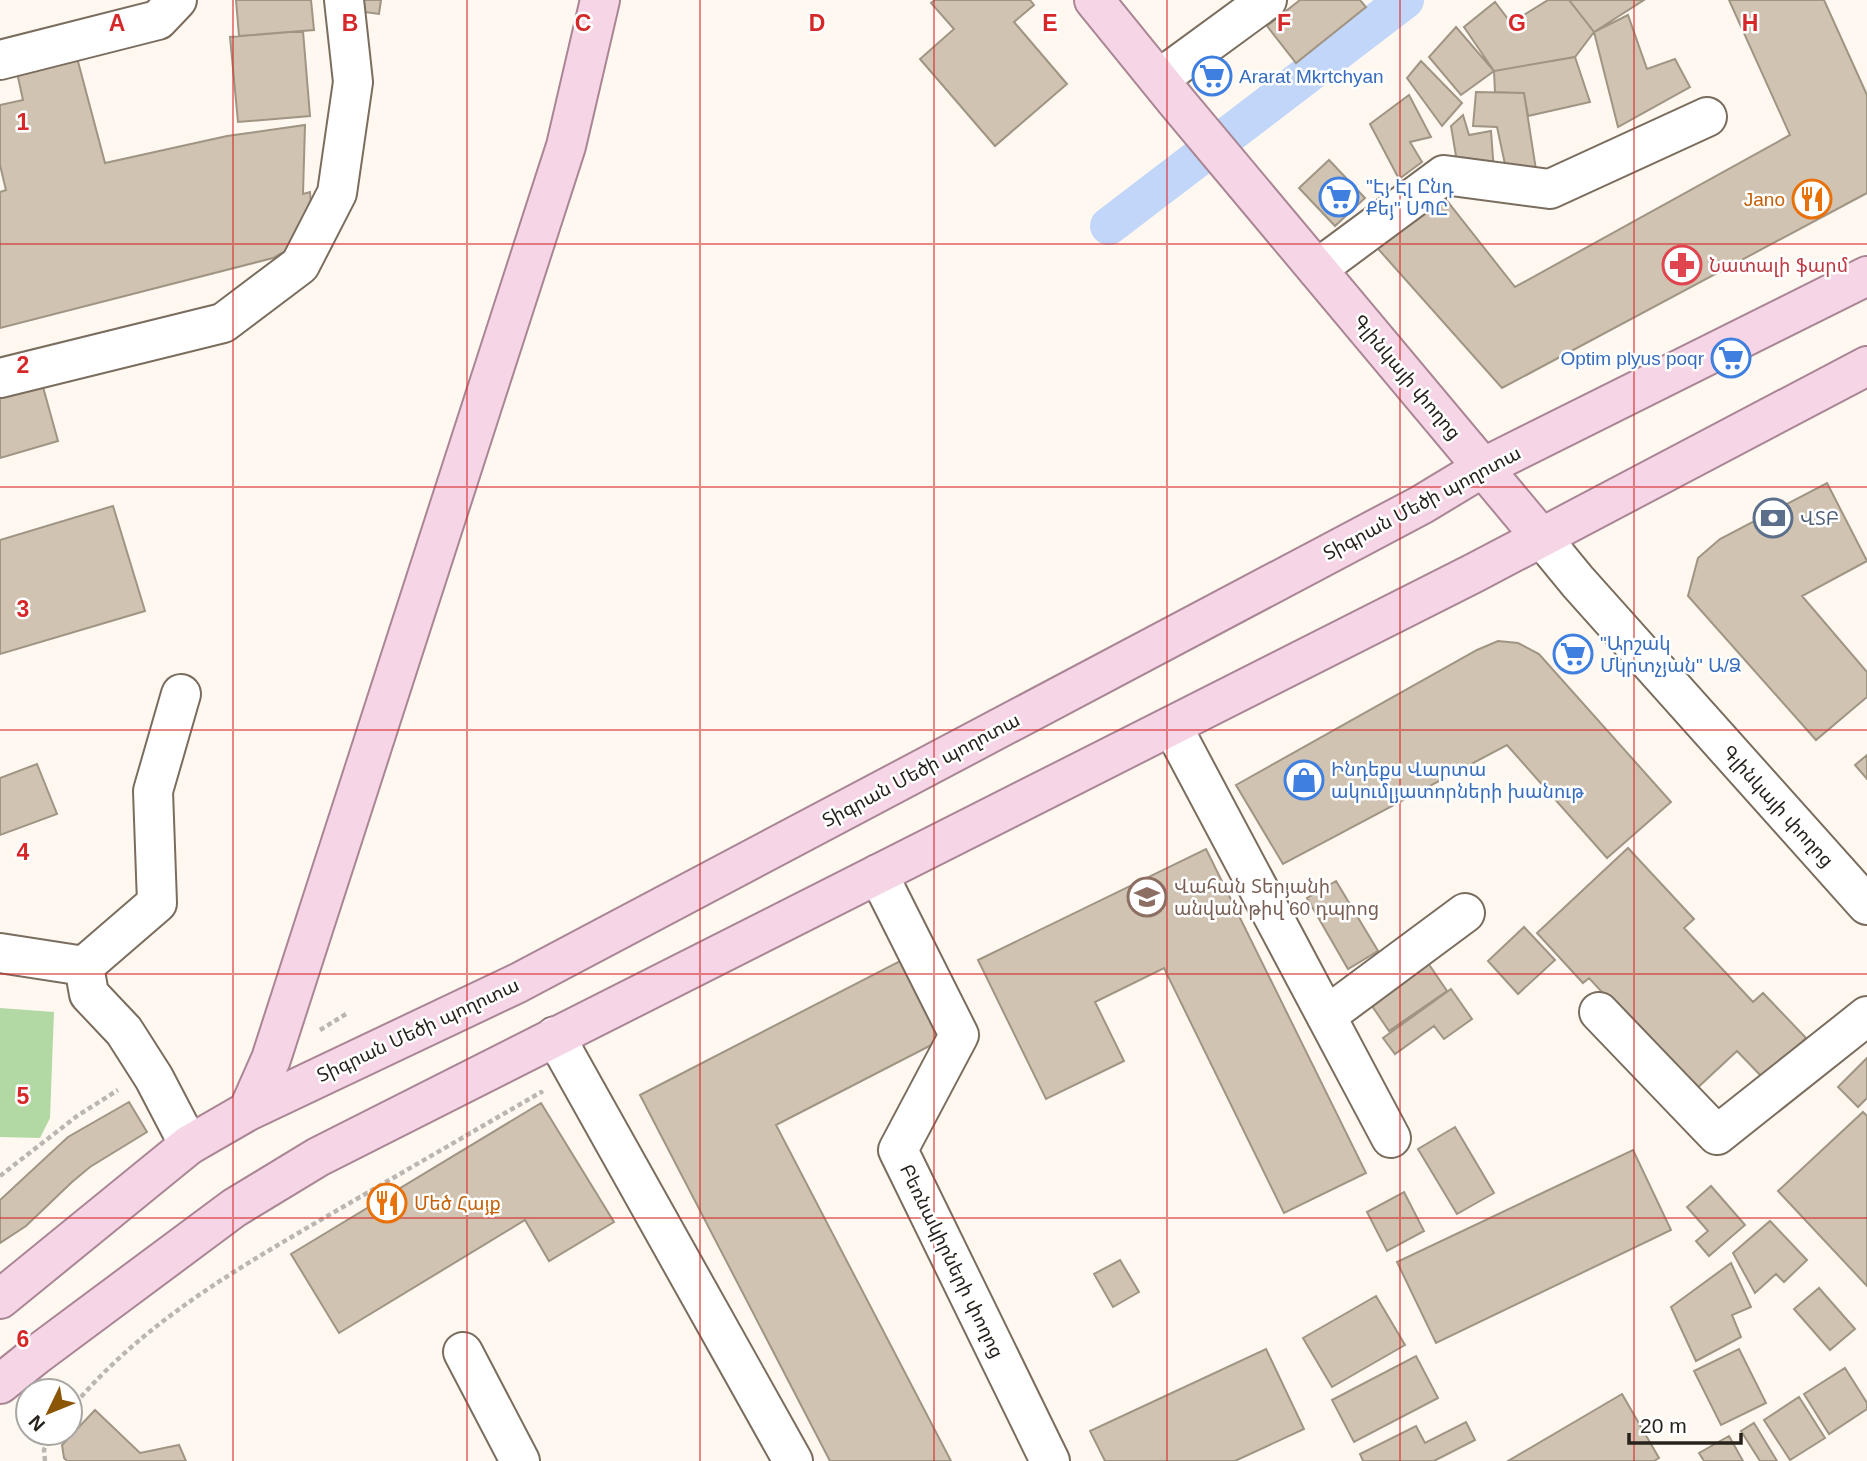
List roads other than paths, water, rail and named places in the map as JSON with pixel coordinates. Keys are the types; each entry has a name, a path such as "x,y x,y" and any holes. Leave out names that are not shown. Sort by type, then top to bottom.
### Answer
{"main road":[{"path":"248,1111 275,1046 566,146 600,0"},
{"name":"Գլինկայի փողոց","path":"1094,0 1541,537"},
{"name":"Տիգրան Մեծի պողոտա","path":"0,1298 189,1145 248,1111 518,983 1409,512 1484,467 1867,276"},
{"path":"0,1384 234,1208 318,1157 1172,726 1867,366"}],"street":[{"path":"0,60 158,20 177,0"},
{"path":"0,377 223,323 300,265 337,193 353,82 344,0"},
{"path":"1168,90 1267,0"},
{"path":"1317,270 1444,175 1550,189 1707,117"},
{"name":"Գլինկայի փողոց","path":"1541,537 1867,905"},
{"path":"0,953 84,966 156,903 153,791 181,694"},
{"path":"1172,726 1391,1138"},
{"name":"Բեռնակիրների փողոց","path":"878,874 959,1035 898,1150 1050,1461"},
{"path":"1326,1016 1465,913"},
{"path":"84,966 89,994 124,1031 149,1070 189,1145"},
{"path":"1599,1012 1717,1135 1867,1016"},
{"path":"555,1036 793,1461"},
{"path":"463,1352 520,1461"}],"waterway":[{"path":"1109,226 1405,0"}],"place":[{"name":"Ararat Mkrtchyan","path":"1212,76"},
{"name":"\"Էյ Էլ Ընդ Քեյ\" ՍՊԸ","path":"1339,197"},
{"name":"Jano","path":"1812,199"},
{"name":"Նատալի ֆարմ","path":"1682,265"},
{"name":"Optim plyus poqr","path":"1731,358"},
{"name":"ՎՏԲ","path":"1773,518"},
{"name":"\"Արշակ Մկրտչյան\" Ա/Ձ","path":"1573,654"},
{"name":"Ինդեքս Վարտա ակումլյատորների խանութ","path":"1304,780"},
{"name":"Վահան Տերյանի անվան թիվ 60 դպրոց","path":"1147,897"},
{"name":"Մեծ Հայք","path":"387,1203"}]}
